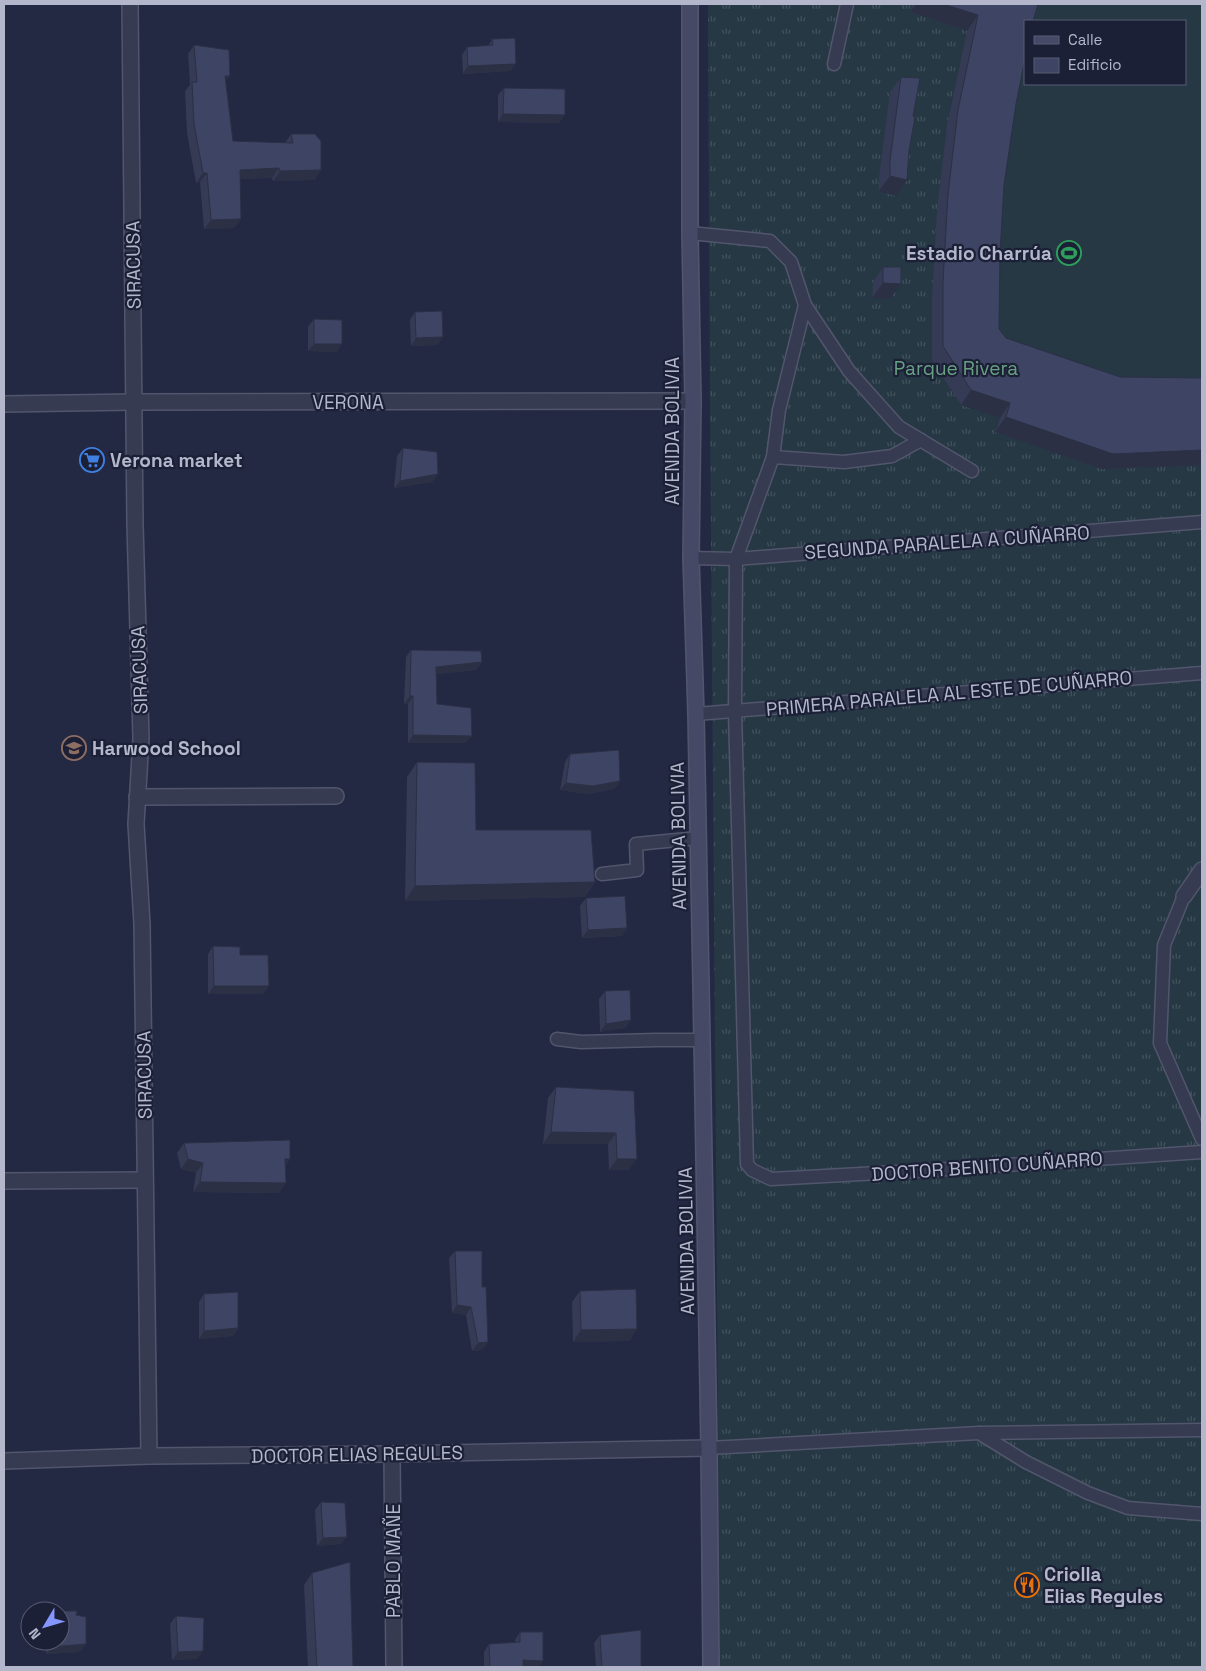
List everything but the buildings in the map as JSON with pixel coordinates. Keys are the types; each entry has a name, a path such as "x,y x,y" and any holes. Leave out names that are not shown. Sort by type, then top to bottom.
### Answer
{"street":[{"name":"SIRACUSA","path":"130,4 135,524 141,738 136,824 142,924 149,1456"},
{"name":"AVENIDA BOLIVIA","path":"690,4 690,233 693,401 691,558 696,714 710,1448 711,1667"},
{"name":"VERONA","path":"4,404 693,401"},
{"path":"137,797 336,796"},
{"path":"1184,896 1202,870"},
{"path":"4,1181 145,1180"},
{"name":"DOCTOR ELIAS REGULES","path":"4,1461 149,1456 710,1448"},
{"name":"PABLO MAÑE","path":"392,1454 394,1667"}],"lane":[{"path":"834,64 847,4"},
{"path":"690,233 770,241 791,262 805,305 849,371 898,426 972,470"},
{"path":"735,711 736,559 774,458 779,410 805,305"},
{"path":"774,458 844,462 892,456 921,440"},
{"name":"SEGUNDA PARALELA A CUÑARRO","path":"691,558 736,559 1202,522"},
{"name":"PRIMERA PARALELA AL ESTE DE CUÑARRO","path":"696,714 1202,673"},
{"name":"DOCTOR BENITO CUÑARRO","path":"735,711 747,1164 752,1170 771,1179 1202,1152"},
{"path":"602,874 637,870 636,844 698,838"},
{"path":"1184,896 1164,945 1160,1043 1202,1139"},
{"path":"557,1039 581,1042 702,1040"},
{"path":"710,1448 979,1433 1202,1430"},
{"path":"979,1433 1026,1462 1088,1493 1128,1508 1202,1514"}],"green space":[{"name":"Parque Rivera","path":"708,4 1202,4 1202,1667 720,1667"},
{"name":"Estadio Charrúa","path":"974,4 1202,4 1202,469 1198,469 1198,465 1012,438 1010,442 999,439 1000,434 995,432 999,418 961,405 947,125"}],"place":[{"name":"Estadio Charrúa","path":"1069,253"},
{"name":"Verona market","path":"92,460"},
{"name":"Harwood School","path":"74,748"},
{"name":"Criolla Elias Regules","path":"1027,1585"}]}
